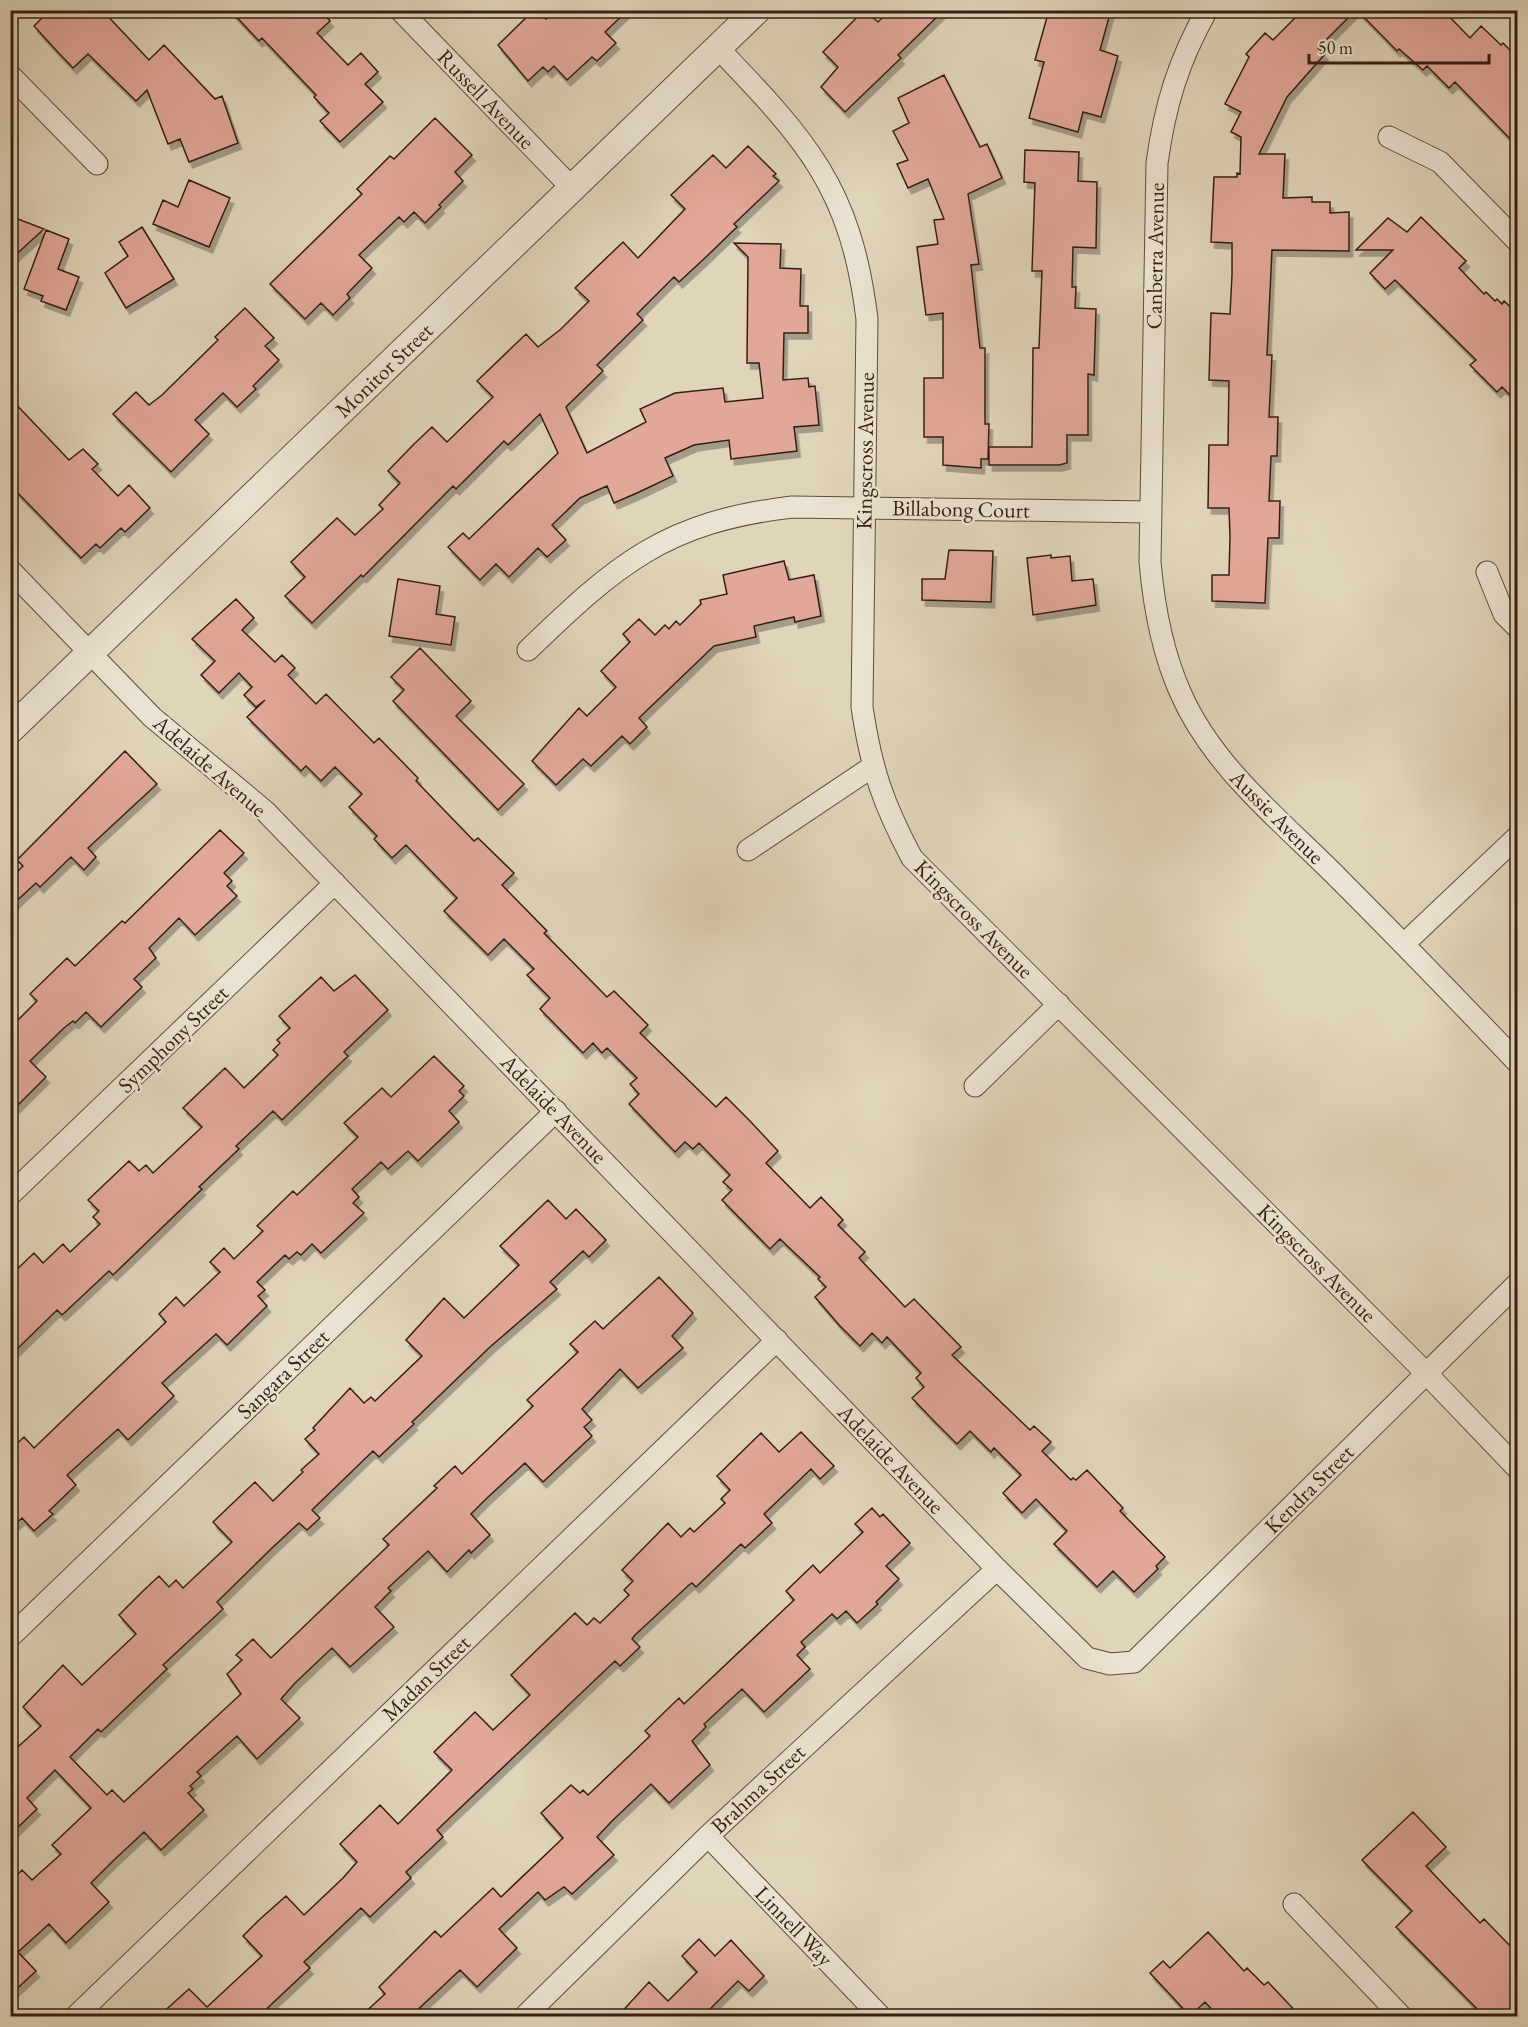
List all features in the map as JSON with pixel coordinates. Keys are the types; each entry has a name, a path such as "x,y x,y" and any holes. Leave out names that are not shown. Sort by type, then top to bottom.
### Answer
{"street":[{"name":"Russell Avenue","path":"400,10 572,188"},
{"name":"Monitor Street","path":"10,730 757,10"},
{"name":"Canberra Avenue","path":"1151,512 1157,163 1163,117 1174,78 1189,41 1207,10"},
{"name":"Kingscross Avenue","path":"718,48 787,120 814,157 836,197 849,229 861,273 867,319 862,707 872,767 891,818 912,858 1426,1373 1518,1469"},
{"path":"10,75 97,164"},
{"path":"1389,137 1440,162 1518,242"},
{"name":"Billabong Court","path":"528,650 585,595 621,566 660,542 702,525 747,512 792,507 864,507 1151,512"},
{"name":"Aussie Avenue","path":"1151,512 1150,562 1154,608 1165,652 1181,695 1201,730 1228,768 1404,944 1518,1063"},
{"name":"Adelaide Avenue","path":"10,570 152,717 265,811 997,1569 1088,1658"},
{"path":"1487,572 1504,614 1518,628"},
{"path":"748,850 872,767"},
{"path":"1404,944 1518,836"},
{"name":"Symphony Street","path":"10,1196 335,883"},
{"path":"975,1086 1059,1004"},
{"name":"Sangara Street","path":"10,1637 556,1111"},
{"name":"Kendra Street","path":"1088,1658 1110,1664 1134,1662 1518,1283"},
{"name":"Madan Street","path":"76,2016 777,1340"},
{"name":"Brahma Street","path":"525,2016 708,1836 997,1569"},
{"name":"Linnell Way","path":"708,1836 880,2016"},
{"path":"1294,1904 1401,2016"}],"building":[{"path":"50,10 102,10 149,60 164,45 215,99 222,96 238,143 189,162 180,139 168,144 147,90 136,101 88,54 73,68 55,49 34,26"},
{"path":"230,10 320,10 330,21 317,33 348,65 361,53 378,72 365,84 383,102 340,142 320,121 329,113 314,97 316,95 262,38 259,41"},
{"path":"534,10 539,10 546,19 555,10 628,10 605,32 616,43 597,61 592,57 567,80 554,66 548,72 543,67 528,81 498,45"},
{"path":"864,10 878,22 890,10 944,10 898,55 901,58 845,112 821,87 838,67 823,52"},
{"path":"1049,10 1111,10 1100,50 1118,56 1101,117 1083,112 1078,132 1029,118 1044,62 1035,60"},
{"path":"1303,10 1356,10 1318,48 1325,54 1287,97 1259,154 1285,154 1283,198 1312,197 1312,202 1330,202 1330,213 1349,212 1349,251 1272,250 1267,355 1272,355 1269,417 1278,417 1277,456 1271,456 1269,501 1280,501 1279,538 1268,538 1265,603 1212,601 1212,575 1229,575 1230,537 1229,508 1208,508 1209,445 1228,445 1229,381 1209,380 1211,313 1230,314 1232,275 1232,243 1211,242 1214,177 1237,177 1237,173 1240,174 1241,137 1231,132 1241,112 1225,104 1249,57 1246,54 1265,33 1273,40"},
{"path":"1357,10 1443,10 1470,38 1481,26 1501,45 1503,43 1518,58 1518,147 1455,82 1449,88 1427,66 1423,70 1399,49 1397,51"},
{"path":"944,75 980,147 987,144 1002,178 968,194 979,264 971,265 980,348 985,348 985,424 989,424 988,459 981,459 981,468 943,465 943,437 924,437 924,378 943,378 943,313 926,315 917,247 938,244 934,220 944,219 928,179 908,188 897,164 908,160 893,131 909,123 898,98"},
{"path":"435,118 472,155 455,172 463,181 425,223 414,212 404,222 399,217 359,255 372,268 347,294 350,298 333,315 321,303 305,319 270,284 362,194 357,189 390,156 394,159"},
{"path":"748,146 776,174 773,176 779,181 734,224 737,227 706,257 679,282 674,277 637,314 643,320 597,365 603,371 566,407 587,453 646,422 640,409 675,393 723,388 725,402 763,398 759,363 747,363 748,257 734,243 781,244 780,268 801,269 800,306 808,306 808,333 784,333 783,380 808,378 809,387 815,386 819,425 794,427 797,451 731,459 729,440 694,445 665,458 673,476 637,493 614,503 607,486 580,498 552,525 566,540 547,557 538,548 509,577 496,564 480,580 448,547 463,533 469,539 558,453 540,414 508,445 504,441 456,489 453,486 363,577 361,575 312,623 285,596 305,577 291,562 337,518 355,535 383,509 379,505 400,483 388,471 413,445 432,427 447,442 493,397 477,381 526,334 538,347 561,329 589,301 575,288 623,242 638,258 685,209 671,195 713,155 726,168"},
{"path":"1025,150 1079,152 1078,181 1097,182 1096,248 1073,247 1072,287 1076,287 1075,308 1096,309 1094,375 1088,374 1088,435 1067,435 1067,463 989,465 989,447 1032,447 1033,348 1039,348 1042,271 1032,271 1035,183 1024,182"},
{"path":"189,180 230,198 209,247 153,224 163,200 178,207"},
{"path":"10,216 44,229 10,260"},
{"path":"1421,217 1466,261 1459,268 1484,294 1486,292 1502,304 1504,301 1518,314 1518,403 1502,387 1497,392 1470,365 1476,360 1395,280 1385,289 1370,273 1393,250 1356,250 1388,218 1407,232"},
{"path":"142,227 174,279 126,308 105,273 128,256 119,242"},
{"path":"46,230 69,239 58,269 79,277 66,310 41,301 43,296 24,289"},
{"path":"245,308 274,338 265,346 279,360 253,386 256,389 237,407 223,393 195,420 209,434 171,472 113,414 136,392 149,405 162,395 218,340 215,337"},
{"path":"10,398 69,460 83,449 98,464 92,469 118,496 129,485 150,508 125,532 121,528 100,548 96,544 81,558 10,485"},
{"path":"949,550 993,551 991,602 922,600 922,579 945,579"},
{"path":"1051,555 1051,558 1070,556 1072,581 1093,579 1096,605 1033,615 1027,558"},
{"path":"784,561 789,580 814,575 821,616 795,622 794,617 754,626 756,637 714,646 639,718 647,727 630,744 622,736 591,766 583,759 556,785 532,761 579,708 587,716 616,687 601,671 630,642 623,634 639,619 655,635 665,625 669,629 676,621 680,625 701,604 700,600 727,594 723,575"},
{"path":"398,579 440,586 436,614 455,617 451,645 389,636"},
{"path":"236,599 254,618 242,630 275,662 282,655 295,668 288,675 316,704 326,694 374,743 379,738 418,778 416,781 474,841 478,838 514,873 502,885 547,931 544,933 607,997 614,991 648,1025 640,1033 716,1107 726,1097 750,1121 778,1151 766,1163 810,1208 821,1197 843,1220 838,1225 865,1252 859,1258 905,1307 914,1299 961,1347 952,1355 1030,1430 1034,1426 1051,1442 1042,1451 1071,1480 1073,1478 1076,1480 1087,1470 1123,1508 1120,1511 1165,1557 1156,1566 1158,1569 1134,1592 1113,1571 1097,1587 1054,1544 1067,1531 1036,1499 1022,1513 1003,1493 1021,1475 994,1448 991,1452 970,1431 957,1444 932,1419 912,1398 924,1387 916,1378 921,1373 887,1337 882,1343 872,1333 860,1346 840,1326 815,1297 826,1287 818,1279 820,1277 780,1239 770,1249 722,1200 732,1190 723,1182 730,1175 699,1143 693,1149 685,1142 675,1152 629,1104 639,1094 630,1084 637,1078 607,1048 602,1053 593,1043 583,1053 540,1009 550,998 527,975 534,969 504,939 488,955 444,911 457,898 406,845 392,858 374,839 377,836 349,807 362,794 335,767 321,781 306,766 301,771 247,717 265,700 256,707 244,695 252,687 239,673 219,693 201,675 215,661 192,639"},
{"path":"420,648 471,701 456,716 524,784 498,810 393,701 404,690 391,677"},
{"path":"125,751 157,784 88,848 96,857 84,870 71,857 40,887 36,883 10,907 10,879 23,866 17,860"},
{"path":"220,830 244,853 224,873 232,881 227,886 237,896 195,935 179,918 149,948 156,958 134,979 142,987 101,1027 86,1012 75,1023 73,1021 64,1028 30,1061 46,1077 10,1113 10,1028 37,1001 30,994 67,958 75,966 122,921 125,923"},
{"path":"355,975 388,1010 344,1052 348,1056 282,1120 273,1111 236,1146 239,1149 199,1187 202,1189 113,1275 109,1271 62,1315 57,1310 10,1356 10,1276 34,1253 43,1263 63,1244 70,1252 100,1224 93,1217 99,1211 88,1200 129,1161 139,1171 146,1165 153,1173 202,1127 183,1108 225,1068 244,1088 278,1055 273,1050 280,1043 277,1040 290,1028 279,1016 321,977 334,991"},
{"path":"434,1056 464,1086 459,1091 464,1096 449,1111 459,1122 418,1161 408,1151 388,1169 381,1162 352,1189 359,1197 353,1203 364,1213 321,1253 312,1244 301,1255 297,1252 289,1259 285,1255 257,1282 265,1290 258,1296 267,1306 227,1345 216,1334 162,1383 174,1396 128,1440 118,1429 67,1475 76,1485 49,1511 53,1514 34,1531 22,1518 10,1529 10,1450 24,1437 34,1448 166,1322 159,1314 176,1297 184,1306 220,1272 210,1262 224,1248 234,1259 263,1231 257,1226 293,1191 297,1195 358,1137 344,1123 382,1088 391,1097"},
{"path":"548,1200 566,1219 576,1209 606,1240 589,1257 583,1251 550,1282 557,1289 490,1347 379,1457 373,1451 312,1510 320,1518 307,1530 299,1523 272,1548 217,1602 223,1609 163,1665 167,1669 101,1732 98,1729 70,1757 107,1795 112,1790 124,1802 241,1694 227,1674 242,1660 236,1655 253,1639 271,1658 389,1545 383,1539 437,1488 434,1486 455,1466 462,1474 533,1406 527,1400 578,1352 570,1344 595,1321 603,1329 659,1277 693,1313 672,1336 683,1348 638,1388 620,1369 582,1409 592,1420 584,1427 592,1436 543,1482 525,1463 471,1514 490,1535 471,1553 469,1550 447,1572 428,1551 388,1588 391,1591 375,1607 394,1627 350,1667 332,1648 295,1683 281,1699 300,1718 257,1759 237,1736 197,1772 201,1776 190,1786 193,1789 188,1793 204,1810 161,1850 144,1832 114,1860 91,1883 109,1902 66,1943 49,1924 18,1952 36,1971 10,1995 10,1882 22,1870 32,1880 61,1854 52,1845 91,1808 55,1770 27,1798 37,1809 10,1835 10,1754 41,1726 23,1707 63,1665 82,1685 136,1634 119,1615 143,1591 159,1576 169,1587 176,1580 183,1588 232,1542 213,1522 255,1482 273,1501 303,1472 301,1470 319,1454 305,1439 315,1430 313,1428 350,1388 364,1403 371,1397 375,1401 422,1356 406,1340 444,1298 464,1318 519,1265 500,1246"},
{"path":"801,1432 834,1466 820,1479 811,1469 764,1514 772,1523 745,1548 741,1544 696,1587 692,1583 689,1585 635,1635 632,1639 640,1647 620,1666 615,1661 437,1830 443,1837 406,1872 411,1878 370,1917 361,1908 304,1962 310,1968 259,2016 159,2016 189,1989 207,2007 262,1956 243,1936 259,1920 286,1896 304,1915 343,1878 357,1862 340,1844 380,1805 398,1824 452,1770 434,1752 475,1712 493,1730 530,1695 511,1675 575,1613 587,1625 594,1618 600,1623 629,1595 624,1590 633,1581 622,1570 668,1523 681,1537 690,1528 694,1532 725,1503 721,1499 730,1490 717,1476 761,1433 779,1452"},
{"path":"872,1508 880,1517 883,1514 910,1543 886,1566 899,1579 876,1602 878,1604 857,1623 846,1611 837,1619 832,1614 801,1642 805,1647 797,1655 810,1669 764,1712 742,1689 704,1724 706,1727 692,1741 710,1765 669,1803 651,1784 612,1821 597,1837 614,1855 572,1894 564,1887 545,1900 538,1892 499,1929 517,1948 477,1987 460,1970 411,2016 361,2016 385,1994 379,1987 435,1931 441,1937 493,1888 501,1897 563,1838 541,1813 571,1785 580,1793 583,1790 588,1795 650,1736 645,1731 679,1698 684,1704 794,1600 786,1591 813,1565 820,1573 863,1532 855,1524"},
{"path":"1413,1812 1446,1847 1426,1866 1480,1923 1484,1919 1518,1954 1518,2016 1484,2016 1396,1927 1412,1911 1362,1860"},
{"path":"1208,1932 1244,1971 1247,1968 1264,1985 1268,1982 1300,2016 1218,2016 1205,2002 1190,2016 1150,1973 1163,1961 1170,1968"},
{"path":"699,1939 715,1956 731,1940 764,1976 749,1991 738,1981 703,2016 618,2016 649,1982 668,2001 697,1972 682,1956"}]}
